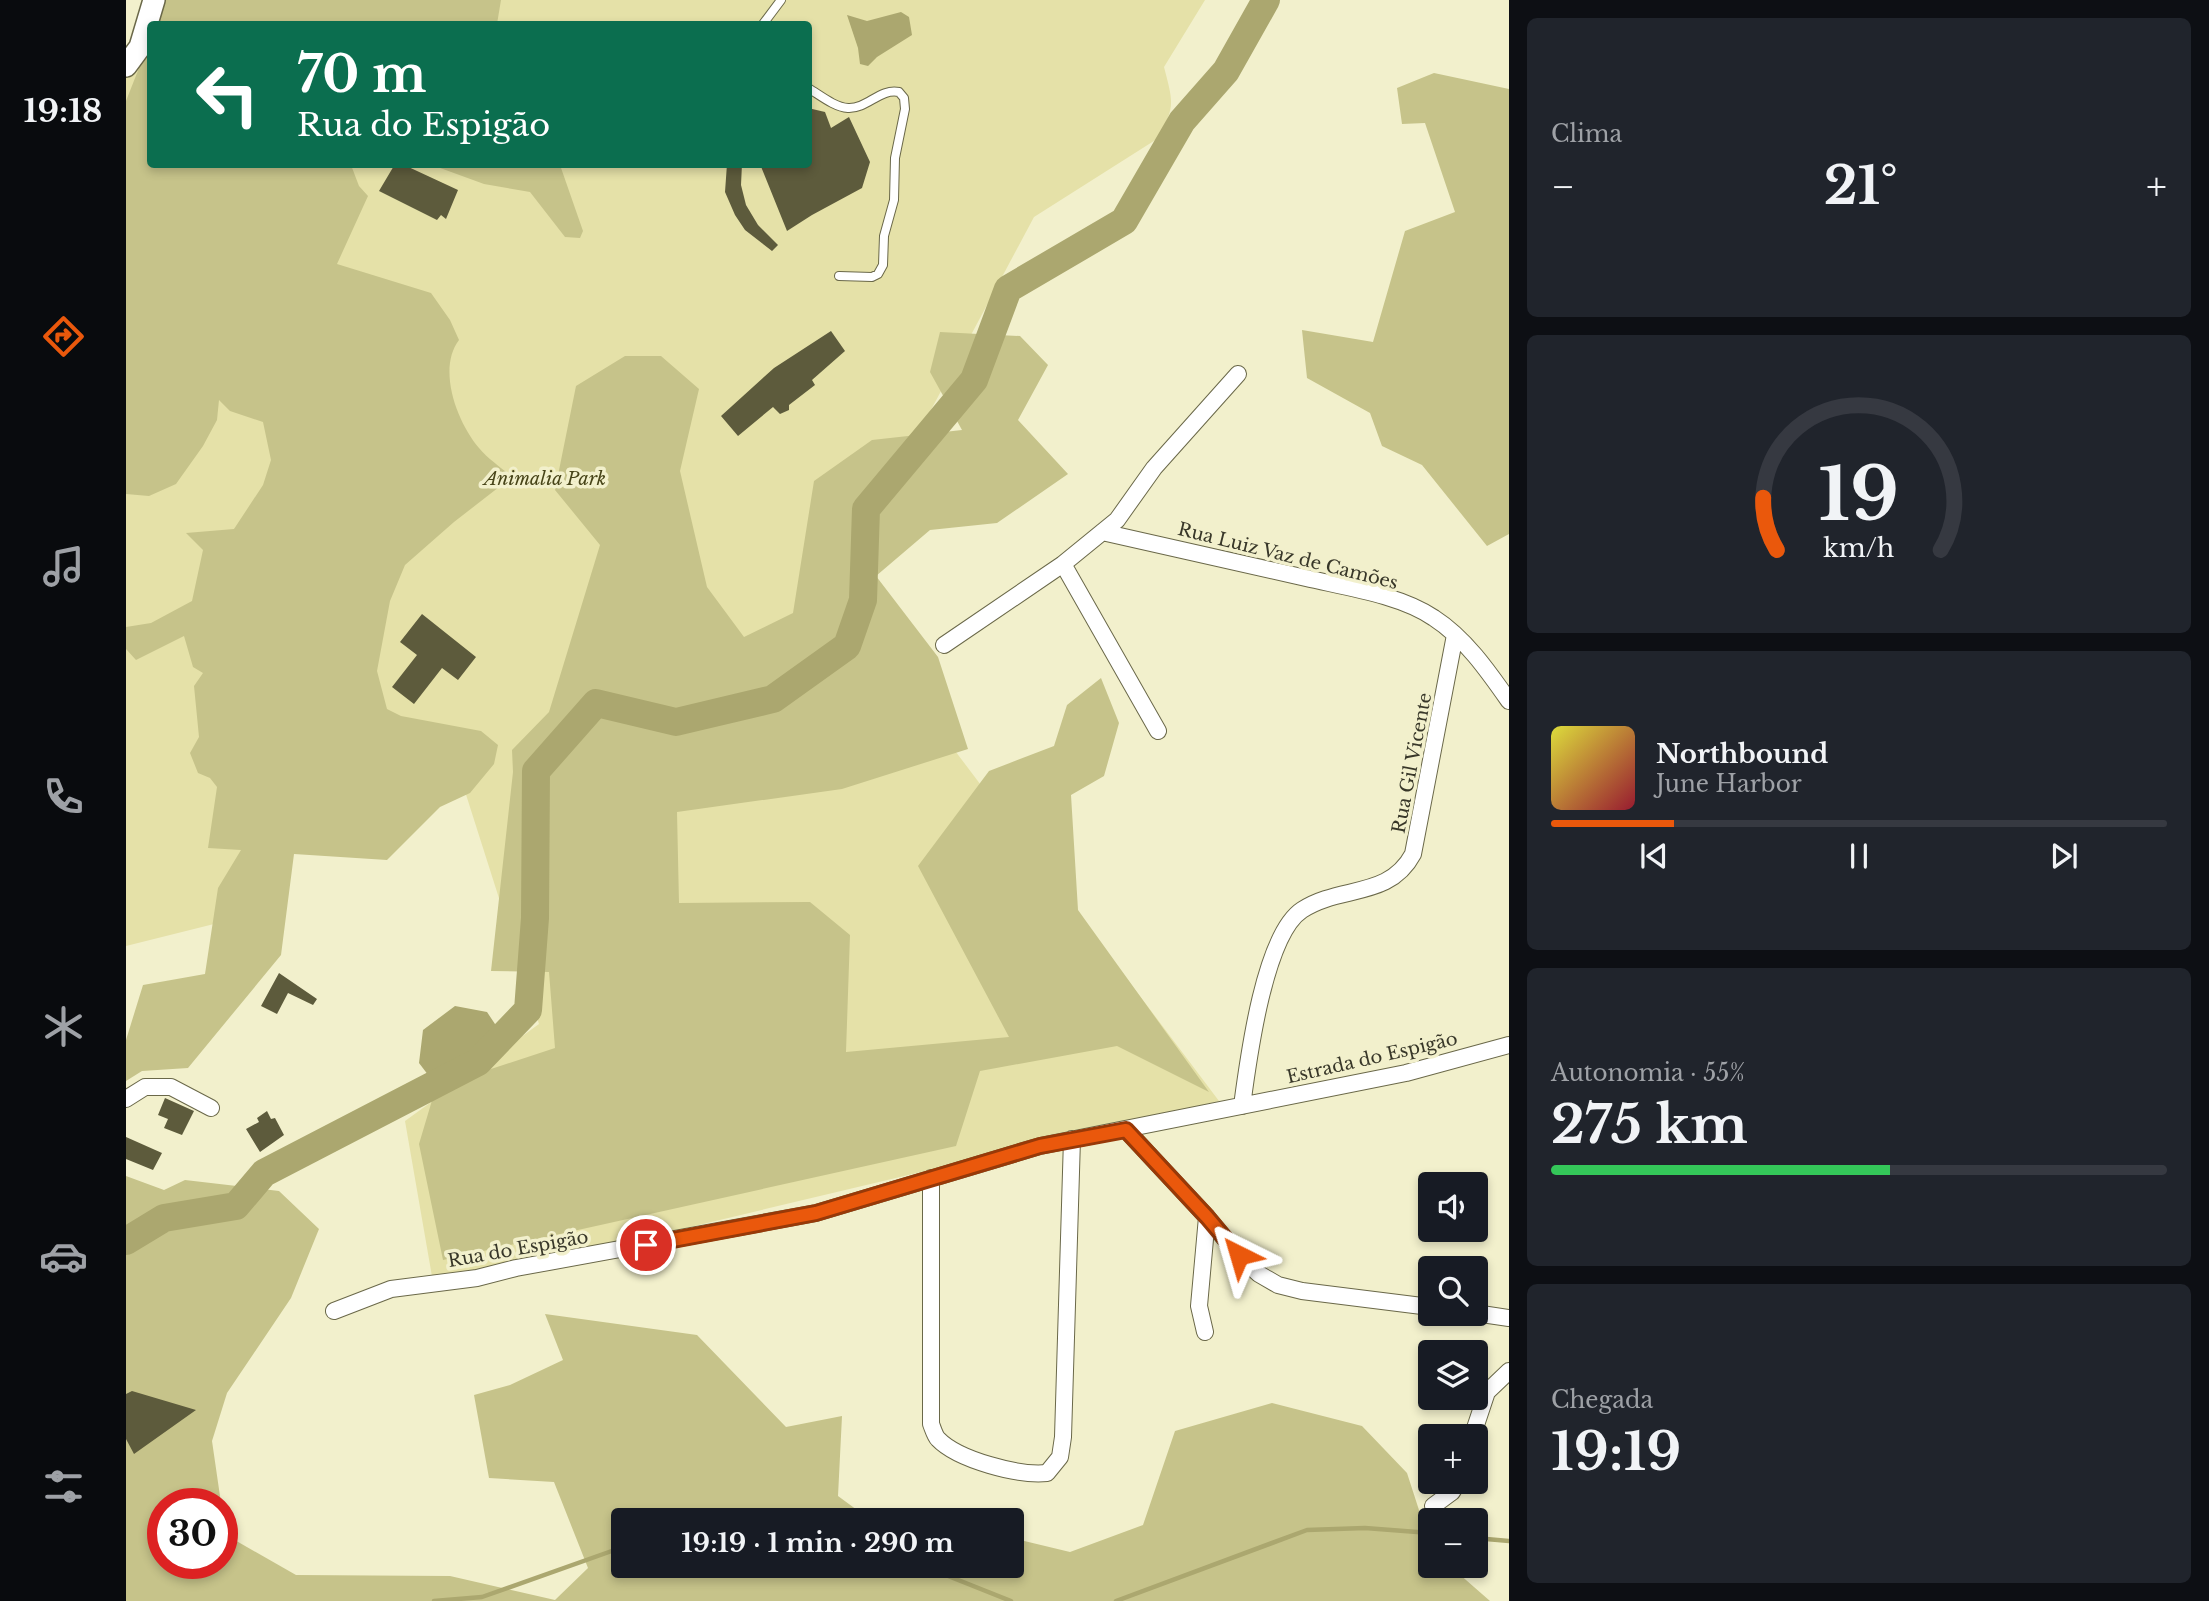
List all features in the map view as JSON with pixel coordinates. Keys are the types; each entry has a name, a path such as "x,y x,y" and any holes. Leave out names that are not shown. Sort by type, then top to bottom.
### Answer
{"street":[{"path":"148,21 155,0"},
{"path":"126,66 140,47 147,25"},
{"path":"944,645 1063,564 1124,512 1154,468 1238,374"},
{"name":"Rua Luiz Vaz de Camões","path":"1102,532 1390,599 1433,617 1455,635 1509,701"},
{"path":"1063,564 1158,731"},
{"name":"Rua Gil Vicente","path":"1242,1106 1265,983 1282,932 1300,911 1309,906 1327,898 1363,890 1393,879 1407,866 1413,854 1455,635"},
{"name":"Estrada do Espigão","path":"1242,1106 1406,1073 1509,1045"},
{"path":"126,1099 145,1087 171,1087 211,1108"},
{"name":"Rua do Espigão","path":"334,1311 391,1289 477,1278 516,1268 816,1213 1072,1139 1242,1106"},
{"path":"1126,1130 1259,1274 1278,1285 1302,1291 1418,1306"},
{"path":"932,1178 931,1424 937,1438 961,1455 1021,1473 1047,1473 1060,1457 1063,1437 1072,1139"},
{"path":"1205,1332 1199,1306 1207,1217"},
{"path":"1488,1315 1509,1318"},
{"path":"1476,1424 1487,1392 1509,1371"},
{"path":"1433,1506 1449,1494"}],"lane":[{"path":"766,21 781,0"},
{"path":"812,90 847,108 857,107 890,90 899,92 904,98 905,109 895,158 894,200 885,226 883,265 878,274 872,277 839,276"}],"green space":[{"name":"Animalia Park","path":"154,0 1205,0 1164,67 1171,104 1157,139 1034,217 846,569 916,699 1219,1101 434,1288 405,1121 539,1024 462,782 286,838 254,914 126,946 126,72"}],"shaded area":[{"path":"166,0 501,0 498,21 157,21"},
{"path":"901,12 909,17 912,35 877,57 868,66 860,64 858,48 847,15 867,21"},
{"path":"147,48 147,168 352,168 359,186 368,196 337,264 431,293 450,320 459,340 450,365 452,395 457,410 479,448 512,477 405,565 390,601 377,671 387,709 401,716 481,731 498,745 494,764 470,793 440,807 387,860 294,854 281,955 188,1068 142,1071 126,1081 126,1040 143,985 205,974 218,888 241,850 208,848 217,787 210,778 198,773 190,753 199,737 194,686 203,673 193,667 184,636 136,660 126,649 126,627 151,623 192,601 203,550 186,533 234,529 263,485 271,460 263,422 230,411 219,400 217,420 203,446 176,484 149,496 126,494 126,101"},
{"path":"1434,73 1509,89 1509,534 1487,546 1422,465 1382,446 1370,413 1307,378 1302,330 1373,342 1405,231 1455,212 1425,123 1402,124 1397,88"},
{"path":"440,168 561,168 583,231 580,238 565,237 530,192 484,184"},
{"path":"940,332 1020,336 1048,365 1018,420 1068,474 997,523 930,530 876,576 938,657 968,749 842,789 677,812 679,903 810,902 850,935 846,1052 1009,1037 918,866 989,771 1054,746 1067,705 1101,678 1119,723 1104,776 1071,795 1078,910 1209,1092 1117,1046 980,1071 956,1146 443,1260 419,1144 436,1087 555,1048 549,972 491,971 513,772 512,750 549,712 600,545 555,490 576,386 625,356 661,356 699,389 680,471 707,587 744,637 793,613 814,481 872,440 962,430 930,372"},
{"path":"455,1006 487,1012 503,1036 478,1062 435,1084 419,1063 423,1030"},
{"path":"126,1176 164,1190 185,1180 279,1191 319,1229 291,1298 227,1393 212,1441 219,1488 147,1488 147,1579 238,1579 238,1542 296,1575 450,1576 555,1600 588,1568 554,1482 489,1478 474,1395 510,1385 563,1360 545,1314 697,1335 786,1427 842,1416 838,1496 854,1508 611,1508 611,1578 1024,1578 1024,1541 1070,1552 1143,1525 1175,1431 1272,1403 1362,1426 1407,1473 1418,1508 1418,1578 1464,1578 1490,1601 126,1601"}],"building":[{"path":"812,109 825,112 831,128 849,117 870,162 862,188 787,231 762,168 812,168"},
{"path":"393,168 411,168 458,190 446,219 441,215 437,220 379,191"},
{"path":"727,168 742,168 741,185 746,205 758,225 778,245 772,251 745,230 725,192"},
{"path":"831,331 845,351 812,380 815,385 789,405 789,410 780,414 773,407 738,436 721,416 774,368"},
{"path":"422,614 476,657 458,680 442,668 414,704 392,687 417,655 400,642"},
{"path":"279,973 317,999 313,1005 288,993 277,1014 261,1006"},
{"path":"165,1098 194,1111 182,1135 164,1128 168,1119 158,1115"},
{"path":"267,1111 271,1119 275,1118 284,1135 260,1152 246,1129 259,1122 257,1118"},
{"path":"126,1137 162,1153 153,1170 126,1159"},
{"path":"132,1391 196,1410 134,1454 126,1439 126,1394"}],"waterway":[{"path":"126,1241 164,1218 236,1206 264,1173 478,1062 528,1010 535,918 536,771 596,703 676,722 773,699 847,646 863,600 866,509 974,380 1008,289 1124,221 1182,121 1226,71 1266,0"},
{"path":"1116,1601 1307,1530 1365,1528 1418,1532"},
{"path":"1488,1539 1509,1541"},
{"path":"434,1601 482,1597 611,1551"},
{"path":"953,1578 1011,1601"}],"route":[{"path":"646,1245 816,1213 1040,1146 1126,1130 1239,1255"}]}
